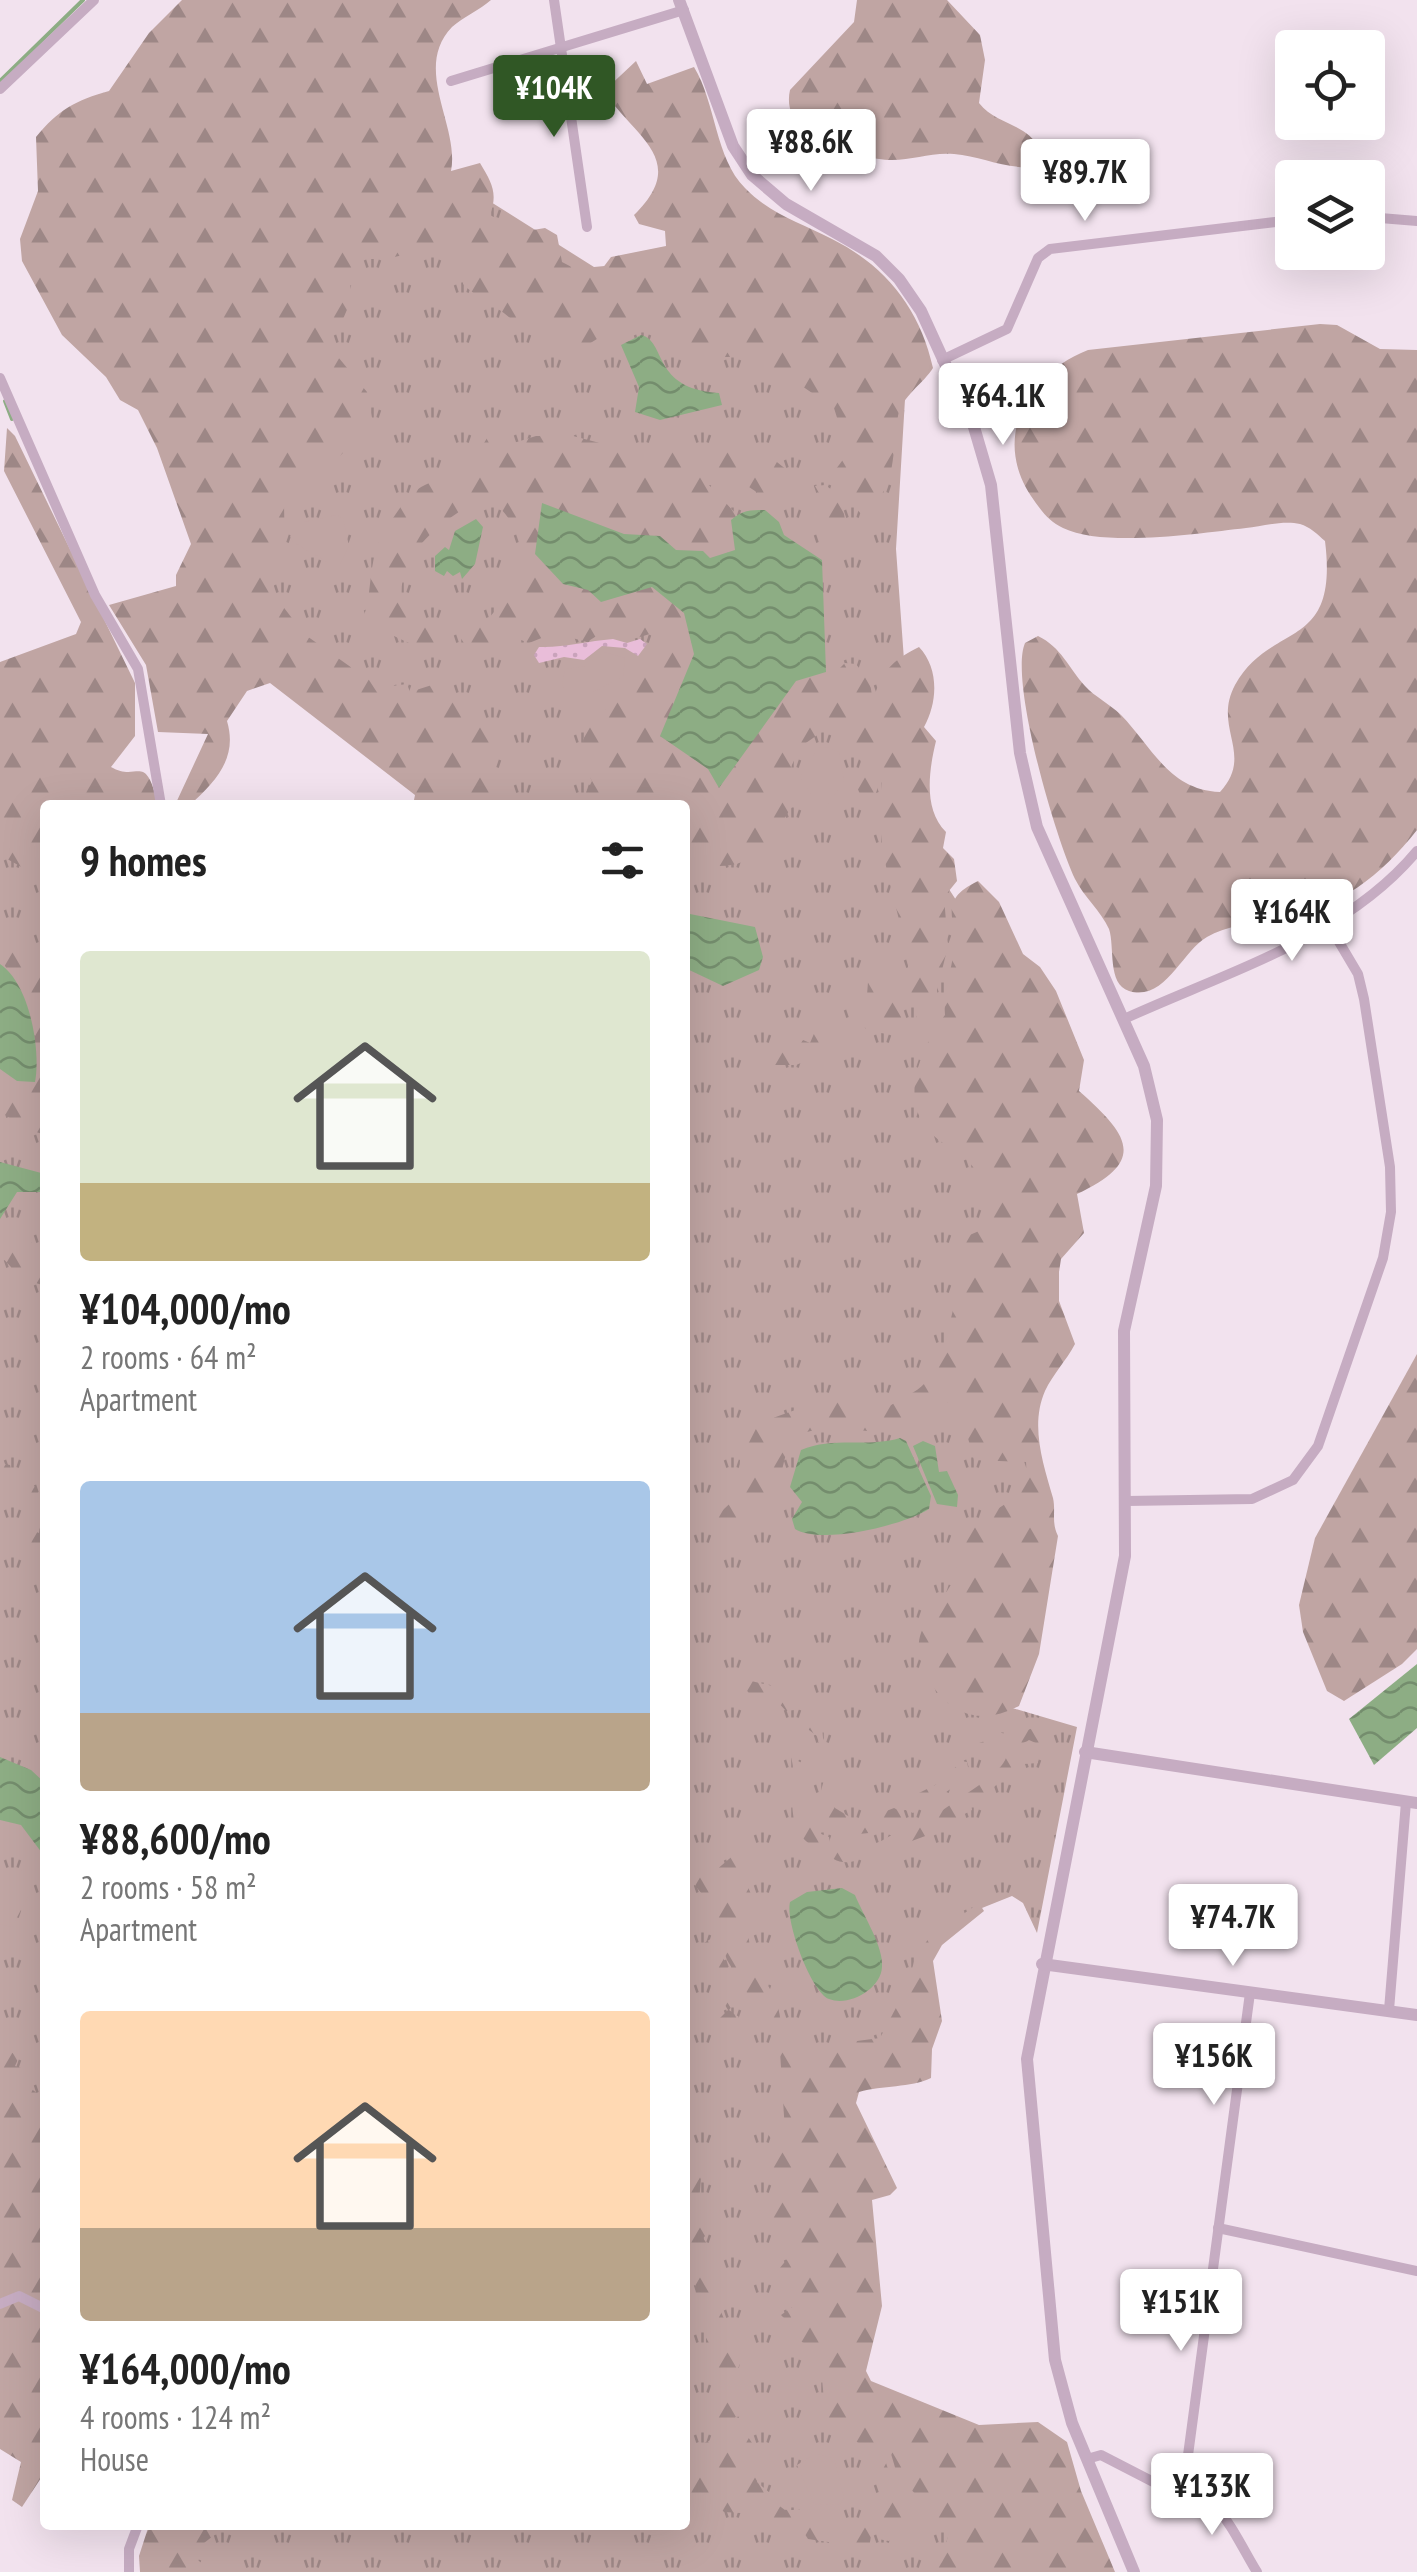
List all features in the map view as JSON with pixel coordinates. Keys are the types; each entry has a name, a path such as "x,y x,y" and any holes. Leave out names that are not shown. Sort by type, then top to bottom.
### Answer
{"street":[{"path":"0,89 94,0"},
{"path":"554,0 587,227"},
{"path":"451,80 681,5 733,146 752,176 786,204 857,242 890,268 912,294 986,464 1020,754 1037,827 1124,1019 1148,1082 1159,1149 1156,1186 1124,1332 1125,1556 1042,1964 1027,2059 1028,2110 1055,2360 1087,2459 1134,2572"},
{"path":"1385,219 1417,222"},
{"path":"942,360 1007,329 1038,258 1050,249 1275,222"},
{"path":"0,378 95,595 138,669 160,800"},
{"path":"1124,1019 1329,924 1380,889 1417,851"},
{"path":"1127,1501 1252,1499 1293,1480 1318,1446 1382,1258 1391,1212 1390,1167 1364,999 1351,960 1329,924"},
{"path":"1085,1752 1412,1802 1389,2010"},
{"path":"1042,1964 1417,2015"},
{"path":"1184,2485 1250,1993"},
{"path":"1218,2228 1417,2271"},
{"path":"0,2304 19,2296 40,2306"},
{"path":"1087,2459 1101,2455 1167,2489 1184,2485 1210,2498 1257,2572"},
{"path":"129,2572 136,2530"}],"green space":[{"path":"182,0 491,0 452,27 441,43 436,61 436,79 452,154 451,171 480,163 492,188 490,215 521,232 545,228 557,235 562,262 583,273 599,273 611,257 666,246 665,231 639,224 634,215 650,195 657,178 657,163 651,149 604,91 636,61 647,84 694,67 727,162 745,188 775,211 869,262 898,292 919,327 933,368 900,409 891,470 882,494 861,514 830,477 848,453 834,408 780,371 765,366 759,357 713,355 660,329 637,323 619,326 583,347 556,332 528,324 520,329 463,284 465,254 433,243 418,244 408,254 360,259 349,273 347,311 324,340 367,392 372,418 339,457 327,468 315,469 284,505 285,556 265,572 276,578 272,592 304,634 369,680 380,697 392,686 407,684 410,692 435,684 483,710 494,759 493,784 485,800 414,800 415,795 270,683 247,691 227,721 230,746 216,778 195,800 177,800 208,734 158,732 146,665 109,605 176,586 176,575 191,544 157,448 138,410 120,400 106,377 62,335 22,261 20,239 38,191 36,137 68,107 109,91 149,33"},
{"path":"857,0 947,0 980,35 985,60 979,103 1034,141 1040,150 1031,167 954,154 876,159 840,150 807,133 790,107 790,90 854,22"},
{"path":"467,187 594,267 753,252 907,366 896,549 917,840 1025,1006 1035,1419 1009,1707 1077,1727 1037,1933 1023,1903 1012,1896 962,1916 924,1955 918,2060 823,2083 846,2396 1066,2572 178,2572 168,2530 690,2530 690,800 431,800 224,624 167,346"},
{"path":"1337,325 1380,349 1417,350 1417,830 1389,862 1340,898 1301,914 1215,933 1198,944 1153,989 1129,991 1117,981 1109,929 1075,879 1057,831 1023,690 1025,643 1038,636 1046,641 1085,686 1121,715 1163,765 1188,784 1220,792 1234,765 1228,715 1235,685 1266,651 1312,619 1322,602 1327,577 1325,541 1307,527 1294,523 1127,538 1081,534 1063,528 1041,510 1020,474 1016,430 1033,391 1066,361 1088,350"},
{"path":"7,428 15,436 135,683 135,736 111,767 145,773 157,800 40,800 40,877 0,855 0,662 76,634 81,622 4,471"},
{"path":"492,430 510,433 512,437 505,439 504,446 536,436 573,436 638,453 747,445 759,448 792,474 791,482 783,480 767,499 743,483 709,485 737,515 739,548 730,556 637,574 792,674 819,668 828,680 845,663 856,664 870,683 873,702 879,683 894,662 919,647 926,655 934,686 932,707 924,727 936,741 930,776 931,801 946,832 943,848 954,859 957,881 944,897 948,946 937,990 939,1016 931,1026 920,1027 917,1017 885,863 880,828 882,777 880,756 881,778 872,805 866,809 855,782 862,765 850,732 829,727 800,747 786,782 792,807 766,847 738,864 706,865 690,860 690,800 586,800 585,795 592,781 584,759 586,730 609,707 612,697 641,680 639,671 661,639 653,633 630,640 598,635 587,642 554,633 529,643 521,640 517,648 503,654 464,643 457,633 460,625 483,625 494,612 501,591 519,569 520,542 496,504 484,496 454,515 426,538 407,567 402,602 419,624 440,625 451,633 446,645 411,644 362,621 378,544 395,515 413,492 443,472 466,470 471,462 502,448 484,443"},
{"path":"825,485 841,504 847,545 821,543 816,507 820,497 814,486"},
{"path":"336,515 343,518 349,546 340,564 331,564 293,542 290,536 304,522"},
{"path":"604,652 625,658 623,676 592,693 567,693 562,685 565,669 585,666"},
{"path":"818,748 839,752 844,781 826,807 816,802 800,777"},
{"path":"0,777 40,805 40,2211 0,2158"},
{"path":"978,881 999,902 1023,954 1040,967 1056,991 1084,1060 1079,1091 1110,1121 1123,1147 1122,1159 1114,1170 1077,1194 1084,1233 1061,1259 1059,1301 1075,1344 1045,1391 1039,1417 1040,1445 1058,1536 1039,1654 1019,1706 983,1716 960,1711 934,1689 919,1655 919,1644 923,1628 955,1576 961,1537 1013,1498 1025,1477 1026,1462 974,1460 960,1409 951,1402 896,1431 825,1429 799,1436 784,1462 779,1482 785,1491 771,1508 754,1517 711,1521 738,1496 740,1460 759,1423 837,1400 891,1405 925,1383 940,1355 957,1292 965,1237 986,1228 990,1193 967,1160 924,1125 914,1092 919,1064 945,1015 954,950 953,903 957,895"},
{"path":"16,940 40,975 40,1133 19,1126 0,1110 0,1069 17,1081 35,1082 36,1076 31,1009 8,970 0,945"},
{"path":"880,968 890,969 897,976 899,991 894,999 902,1006 903,1022 908,1027 905,1036 872,1032 849,1019 849,1003 867,995 868,982"},
{"path":"839,1019 855,1030 852,1042 796,1065 775,1065 775,1053 794,1050 803,1040 810,1043 816,1029 826,1030 829,1021"},
{"path":"24,1238 37,1246 31,1263 40,1271 40,1284 21,1278 0,1255 0,1246 10,1254"},
{"path":"1417,1354 1417,1649 1402,1664 1344,1701 1327,1691 1303,1632 1299,1605 1315,1538"},
{"path":"0,1463 10,1465 13,1479 30,1477 40,1493 40,1524 24,1514 21,1504 8,1496 0,1499"},
{"path":"40,1524 40,1545 26,1543 23,1536 32,1530 39,1533"},
{"path":"751,1681 799,1692 821,1712 823,1738 829,1750 824,1757 819,1757 814,1749 820,1738 809,1730 803,1709 786,1711 776,1700 750,1695 746,1689"},
{"path":"750,1707 799,1731 803,1754 798,1761 804,1764 800,1775 805,1785 799,1791 809,1812 807,1821 815,1824 816,1832 829,1837 830,1843 838,1840 844,1849 859,1849 866,1855 855,1861 838,1861 803,1838 794,1818 793,1768 787,1744 778,1728 745,1718"},
{"path":"1021,1726 1027,1730 1041,1726 1048,1735 1038,1744 1029,1740 983,1756 979,1743 991,1739 995,1732 1008,1734 1011,1728"},
{"path":"1029,1750 1037,1752 1038,1763 1024,1764 1021,1772 1010,1773 1007,1781 998,1783 980,1802 971,1803 972,1810 946,1824 944,1829 877,1854 869,1848 904,1828 929,1823 991,1776 1006,1758 1020,1757"},
{"path":"961,1761 967,1762 969,1772 959,1777 957,1785 913,1813 903,1809 907,1799 943,1781"},
{"path":"824,1780 833,1783 835,1808 858,1822 894,1808 904,1813 901,1819 869,1833 848,1835 829,1820 826,1807 818,1801"},
{"path":"690,1849 706,1865 708,1877 736,1853 748,1855 755,1871 748,1887 753,1899 743,1912 754,1960 778,2008 783,2042 779,2046 727,1960 706,1899 690,1879"},
{"path":"14,1870 21,1870 34,1885 12,1927 0,1924 0,1880"},
{"path":"979,1903 984,1911 942,1945 933,1961 942,2021 932,2049 931,2078 859,2092 856,2103 897,2188 890,2195 872,2200 882,2306 866,2371 871,2381 979,2425 1038,2422 1067,2442 1081,2491 1115,2572 914,2572 942,2562 949,2531 897,2474 889,2447 882,2445 895,2483 906,2500 922,2510 923,2523 908,2535 898,2526 891,2528 894,2537 889,2541 878,2539 877,2521 862,2517 867,2509 875,2516 890,2507 883,2503 875,2473 867,2470 864,2461 870,2451 825,2420 823,2411 829,2408 824,2399 819,2350 793,2338 793,2327 781,2315 798,2303 784,2293 792,2282 779,2269 788,2258 771,2239 777,2232 776,2223 765,2213 769,2202 780,2201 783,2187 760,2171 769,2160 770,2146 775,2145 768,2134 785,2132 780,2051 880,2038 907,1987 915,1958 929,1938"},
{"path":"714,1937 741,1995 729,2010 739,2017 735,2023 718,2020 728,2010 722,2000 730,1993 722,1987 722,1978 716,1978 713,1986 707,1983 714,1973 707,1963 711,1955 704,1943"},
{"path":"0,2045 19,2057 15,2066 27,2070 26,2085 40,2095 40,2480 22,2507 12,2500 21,2462 0,2449"},
{"path":"690,2170 701,2177 698,2216 708,2233 703,2238 707,2244 697,2250 712,2265 711,2279 719,2284 717,2290 722,2296 717,2302 724,2319 717,2326 727,2328 735,2340 742,2339 746,2344 742,2355 751,2360 750,2365 740,2364 735,2375 714,2377 706,2370 706,2334 714,2326 695,2322 696,2287 690,2278"},
{"path":"729,2377 744,2384 738,2399 750,2410 748,2416 735,2417 754,2446 755,2451 747,2456 759,2470 757,2482 770,2493 770,2499 785,2510 803,2510 829,2526 858,2523 872,2530 869,2548 808,2539 799,2525 778,2525 770,2515 724,2512 716,2504 690,2501 690,2454 703,2451 708,2456 704,2443 729,2432 715,2426 714,2406 709,2405 712,2385"},
{"path":"815,2454 834,2458 844,2497 840,2505 814,2504 797,2465"},
{"path":"147,2530 221,2530 190,2554 213,2572 140,2572 139,2556"}],"sand":[{"path":"613,639 627,643 640,639 647,644 638,656 625,648 602,646 584,660 564,657 539,663 534,655 539,647"}],"water":[{"path":"641,335 655,346 671,374 697,390 719,393 722,405 660,420 635,412 639,387 621,345"},
{"path":"542,503 624,534 660,536 676,550 703,551 710,558 735,550 731,520 747,511 765,510 779,522 784,535 822,560 826,672 796,681 719,788 708,769 660,736 694,654 684,613 652,587 601,602 588,590 563,584 535,554"},
{"path":"476,519 483,527 475,564 462,579 460,572 453,576 447,571 444,576 435,571 435,556 445,547 449,550 455,531"},
{"path":"690,914 755,927 763,957 759,970 723,986 690,970"},
{"path":"0,964 26,1002 36,1053 35,1082 17,1081 0,1069"},
{"path":"0,1162 40,1173 40,1192 17,1192 0,1219"},
{"path":"900,1438 906,1441 931,1496 929,1509 900,1522 841,1534 795,1529 792,1519 802,1502 790,1487 801,1450 825,1444"},
{"path":"923,1441 935,1446 939,1472 947,1471 958,1495 957,1507 937,1504 913,1446"},
{"path":"1417,1664 1417,1728 1374,1765 1349,1719"},
{"path":"0,1757 31,1770 40,1778 40,1850 21,1825 0,1820"},
{"path":"842,1888 855,1895 876,1941 882,1967 870,1989 837,2001 822,1994 807,1970 791,1924 790,1902 807,1892"}],"waterway":[{"path":"0,81 83,0"},
{"path":"5,401 12,419"}]}
